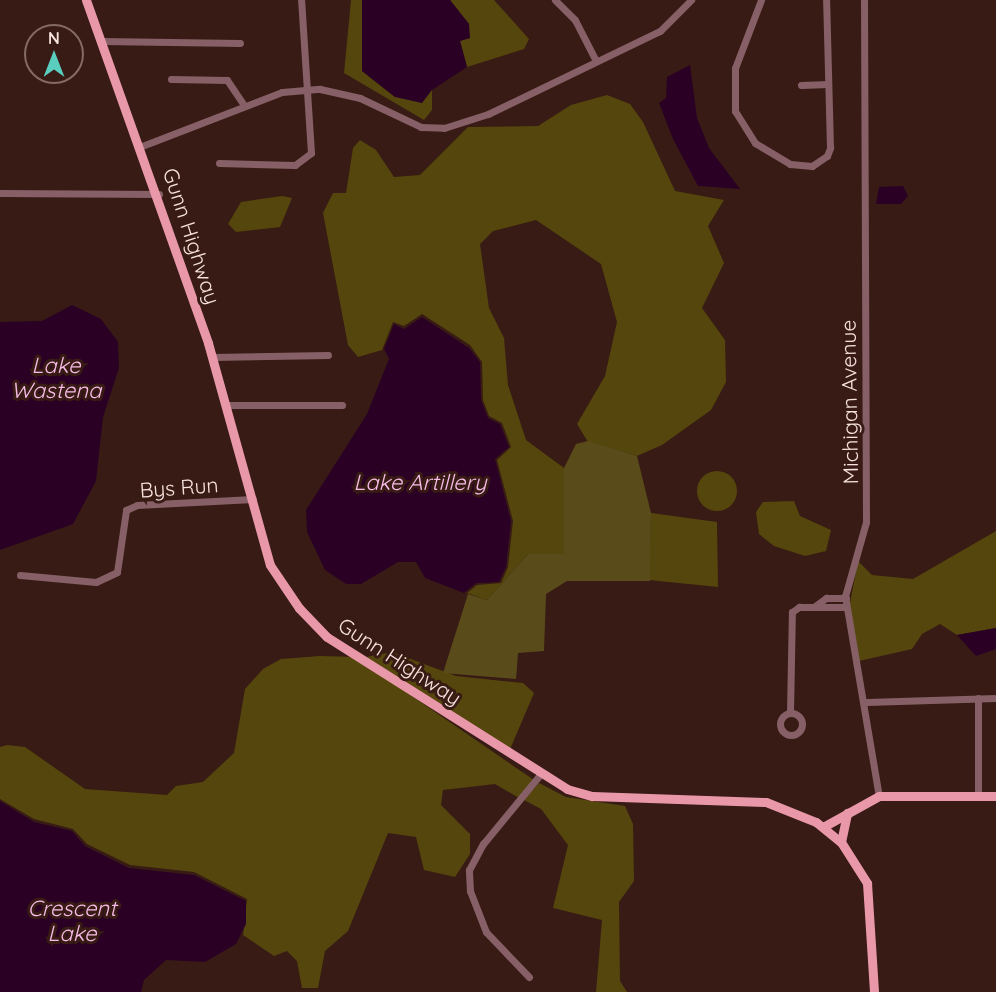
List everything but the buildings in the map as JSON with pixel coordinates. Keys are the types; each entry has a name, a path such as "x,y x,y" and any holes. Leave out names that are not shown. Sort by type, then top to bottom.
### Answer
{"main road":[{"name":"Gunn Highway","path":"86,0 159,194 212,357 270,565 299,608 327,637 539,776 592,796 766,802 823,827 841,842 869,893 874,992"},
{"path":"823,827 848,810 879,796 996,795"},
{"path":"841,842 848,810"}],"street":[{"path":"219,163 295,165 306,160 312,143 304,90 301,0"},
{"path":"555,0 575,20 596,62"},
{"path":"142,146 244,105 304,90 338,91 408,123 444,128 489,114 660,31 691,0"},
{"path":"761,0 731,93 755,143 790,164 812,166 827,156 828,84 825,0"},
{"name":"Michigan Avenue","path":"864,0 866,522 846,598 846,607 867,702 879,796"},
{"path":"102,41 240,43"},
{"path":"171,79 227,80 244,105"},
{"path":"801,85 828,84"},
{"path":"0,193 159,194"},
{"path":"212,357 328,355"},
{"path":"226,405 342,405"},
{"name":"Bys Run","path":"20,575 96,582 117,572 126,510 136,505 253,499"},
{"path":"815,606 826,598 846,598"},
{"path":"790,712 790,616 799,607 846,607"},
{"path":"978,698 978,795"},
{"path":"867,702 996,698"},
{"path":"529,977 486,932 470,891 469,870 483,844 539,776"}],"shaded area":[{"path":"351,0 362,0 362,71 395,97 432,90 432,110 424,120 344,73"},
{"path":"450,0 494,0 529,39 524,49 467,67 460,41 469,38 469,24"},
{"path":"607,95 630,104 643,122 675,191 724,200 708,226 724,263 702,308 725,340 726,382 711,410 662,445 637,456 588,442 577,424 605,376 617,322 601,264 536,220 493,231 480,244 489,308 504,338 508,385 526,440 564,468 564,554 528,554 487,600 467,593 477,585 501,583 508,567 513,521 497,460 511,447 502,423 489,416 483,400 482,362 470,345 422,314 404,326 393,322 382,350 358,357 348,345 323,213 333,193 346,193 353,148 360,140 376,150 394,177 420,175 468,127 538,126 571,105"},
{"path":"282,196 292,198 280,227 236,232 228,224 241,202"},
{"path":"588,441 637,456 651,513 650,581 567,581 546,594 544,651 518,653 516,679 443,673 468,594 487,600 528,554 564,554 564,468 576,444"},
{"path":"717,471 725,472 731,477 736,483 736,499 731,505 725,510 717,511 709,510 703,505 698,499 697,491 698,483 703,477 709,472"},
{"path":"794,501 800,516 831,530 826,551 805,556 774,546 759,534 756,512 763,502"},
{"path":"651,513 717,522 718,587 649,580"},
{"path":"996,531 996,628 957,635 940,624 922,634 912,649 859,661 849,608 858,561 872,575 913,579"},
{"path":"392,652 456,676 523,683 534,693 508,754 366,657"},
{"path":"320,656 355,657 534,780 519,798 495,784 443,790 441,805 470,834 470,854 455,877 424,870 416,837 388,833 348,931 325,951 318,988 302,988 297,961 287,951 274,956 243,935 247,899 194,872 130,865 87,844 73,829 34,819 0,799 0,747 7,745 25,747 85,789 167,795 176,786 203,782 234,753 245,689 263,669 281,659"},
{"path":"539,783 566,797 625,806 633,824 634,881 619,902 620,981 627,992 596,992 602,920 553,908 568,845 541,809 524,800"}],"water":[{"path":"362,0 450,0 469,24 470,38 460,41 467,67 432,90 422,103 395,97 362,71"},
{"path":"690,65 697,118 709,148 740,189 698,186 673,139 659,103 666,98 667,77"},
{"path":"903,186 908,196 901,204 876,204 879,187"},
{"name":"Lake Wastena","path":"72,305 101,319 118,342 119,368 103,417 96,481 73,524 0,550 0,322 42,321"},
{"name":"Lake Artillery","path":"422,317 469,348 480,362 481,400 488,418 500,424 509,447 495,459 511,521 506,567 499,582 476,583 464,593 425,578 416,562 398,562 361,584 346,584 325,570 307,532 306,510 367,414 389,359 384,349 394,324 404,329"},
{"path":"996,628 996,649 976,656 957,635"},
{"name":"Crescent Lake","path":"0,801 34,822 72,831 85,846 129,868 194,875 246,901 246,924 236,944 205,962 166,960 144,980 141,992 0,992"}]}
